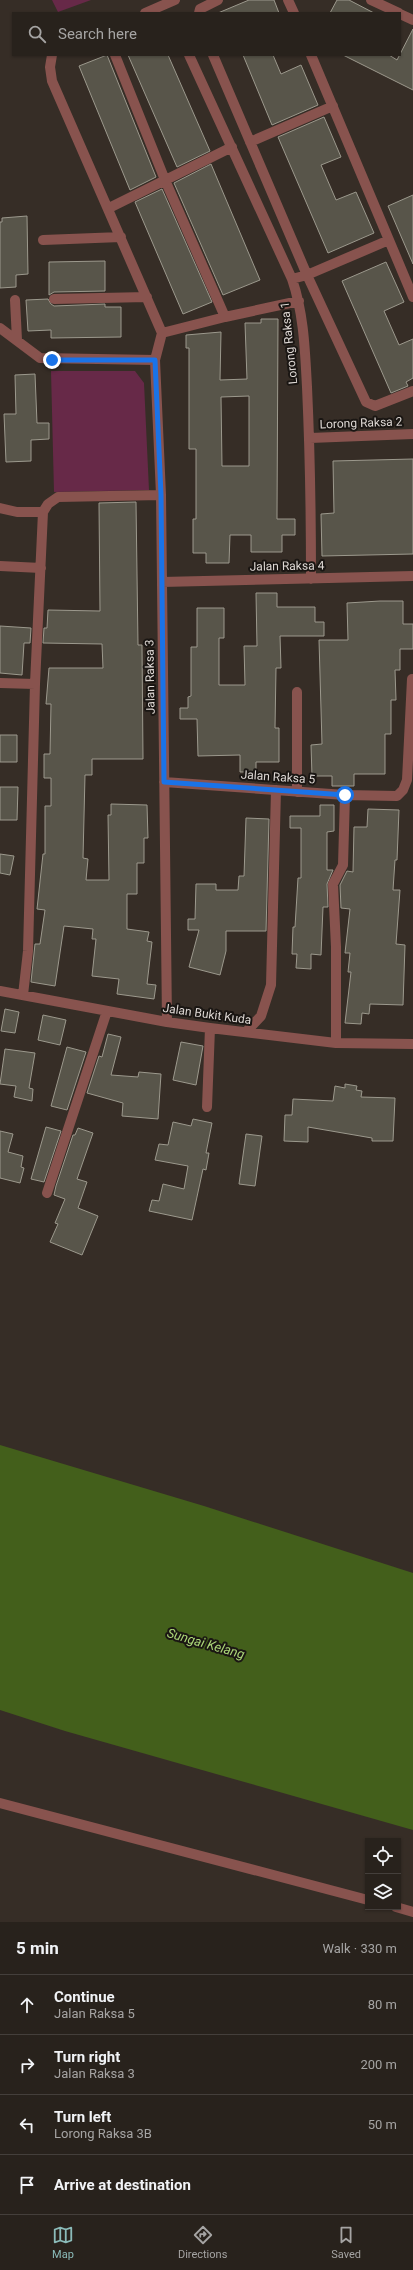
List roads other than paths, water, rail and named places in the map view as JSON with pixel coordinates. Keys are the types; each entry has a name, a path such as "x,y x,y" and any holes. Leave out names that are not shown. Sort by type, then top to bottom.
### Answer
{"street":[{"path":"199,12 200,9 218,0"},
{"path":"288,0 294,12"},
{"path":"371,0 397,12"},
{"path":"149,12 170,6"},
{"path":"401,14 413,20"},
{"path":"52,56 50,67 52,81 122,236 162,333 225,316 299,301"},
{"path":"116,56 165,180 225,316"},
{"name":"Lorong Raksa 1","path":"189,56 292,280 299,301 304,346 310,438 311,579"},
{"path":"213,56 307,275 366,402 375,406 413,391"},
{"path":"311,56 389,240 409,278 413,297"},
{"path":"250,142 333,106"},
{"path":"109,208 232,147"},
{"path":"44,240 122,236"},
{"path":"292,280 389,240"},
{"path":"54,299 148,297"},
{"path":"15,300 17,340"},
{"path":"0,328 40,358 52,360 155,360"},
{"name":"Jalan Raksa 3","path":"162,333 155,360 161,495 167,1022"},
{"name":"Lorong Raksa 2","path":"310,438 413,434"},
{"path":"23,995 28,951 35,684 44,512 48,504 58,497 161,495"},
{"path":"0,508 17,512 44,512"},
{"path":"0,566 41,568"},
{"name":"Jalan Raksa 4","path":"162,582 413,576"},
{"path":"412,679 413,701"},
{"path":"0,684 35,684"},
{"path":"297,692 297,792"},
{"name":"Jalan Raksa 5","path":"164,782 345,795 397,796 403,790 407,780 413,701"},
{"path":"246,1032 260,1016 271,985 276,790"},
{"path":"336,1043 336,947 333,884 343,865 345,795"},
{"name":"Jalan Bukit Kuda","path":"0,991 167,1022 210,1028 336,1043 413,1044"},
{"path":"47,1193 107,1011"},
{"path":"207,1107 210,1028"},
{"path":"0,1803 365,1899"},
{"path":"401,1908 413,1912"}],"water":[{"name":"Sungai Kelang","path":"0,1445 204,1506 413,1573 413,1830 65,1731 0,1710"}]}
